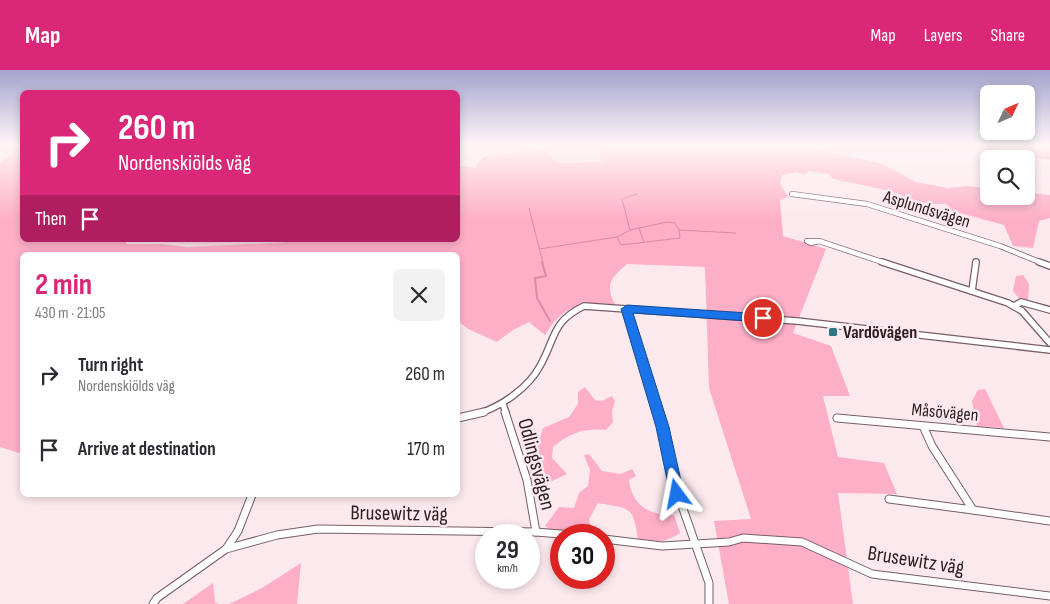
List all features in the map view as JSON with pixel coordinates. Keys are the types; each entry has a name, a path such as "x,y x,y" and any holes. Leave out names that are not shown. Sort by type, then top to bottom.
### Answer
{"street":[{"name":"Asplundsvägen","path":"792,194 867,204 1000,246 1050,266"},
{"path":"819,241 1014,306 1022,311 1050,343"},
{"path":"972,291 976,261"},
{"path":"1014,306 1021,302 1050,310"},
{"path":"460,418 479,415 503,404 539,368 556,325 569,312 590,306 797,321 1050,350"},
{"path":"627,309 662,427 674,483 709,583 709,604"},
{"name":"Odlingsvägen","path":"503,404 527,480 535,524"},
{"name":"Måsövägen","path":"837,418 1050,437"},
{"path":"923,426 932,446 973,510"},
{"path":"153,604 157,598 226,550 238,531 251,497"},
{"path":"888,499 1050,522"},
{"name":"Brusewitz väg","path":"226,550 277,534 318,529 475,531"},
{"name":"Brusewitz väg","path":"615,540 662,546 729,542 743,538 802,542 872,574 1050,596"}],"shaded area":[{"path":"0,169 20,169 20,242 163,244 188,247 288,242 460,242 460,169 892,169 916,182 948,188 966,186 980,187 980,205 1035,205 1035,193 1050,195 1050,218 1039,221 1033,248 1013,246 1004,225 953,211 946,204 923,204 891,191 833,179 829,174 808,171 805,175 796,172 782,175 780,183 788,197 780,200 783,236 826,249 793,333 831,346 850,396 823,396 838,457 884,463 897,494 838,493 853,604 729,604 714,521 751,519 709,388 705,267 627,264 611,281 610,291 615,304 592,304 574,307 559,317 545,335 529,322 513,330 497,342 468,329 460,323 460,252 20,252 20,453 0,447"},
{"path":"126,242 163,242 125,243"},
{"path":"163,242 276,242 193,246"},
{"path":"1023,275 1029,284 1028,300 1020,299 1013,291 1016,276"},
{"path":"585,387 595,400 602,401 612,396 615,401 612,411 613,422 606,430 578,432 565,438 553,447 552,458 567,474 540,487 532,482 525,453 538,445 543,428 569,417 578,404 578,392"},
{"path":"985,389 1004,428 977,426 972,401 978,390"},
{"path":"589,454 602,471 620,474 632,469 636,476 629,480 631,489 638,502 650,511 674,515 680,533 660,541 638,539 632,514 617,506 598,503 589,519 590,524 550,524 550,529 545,526 559,507 574,508 579,493 588,486 590,470 584,455"},
{"path":"301,563 297,604 229,604 262,588"},
{"path":"213,583 215,602 218,604 183,604"}],"waterway":[{"path":"630,230 622,199 637,194"},
{"path":"529,208 539,249"},
{"path":"639,228 667,222 675,223 679,230"},
{"path":"630,230 639,228"},
{"path":"639,228 644,242"},
{"path":"617,237 630,230"},
{"path":"617,237 621,245 680,238 679,230"},
{"path":"679,230 736,233"},
{"path":"539,249 617,237"},
{"path":"539,249 543,263"},
{"path":"542,262 546,276 535,278 537,298 550,321"}],"place":[{"name":"Vardövägen","path":"833,332"}],"route":[{"path":"677,494 662,427 627,309 763,318"}]}
